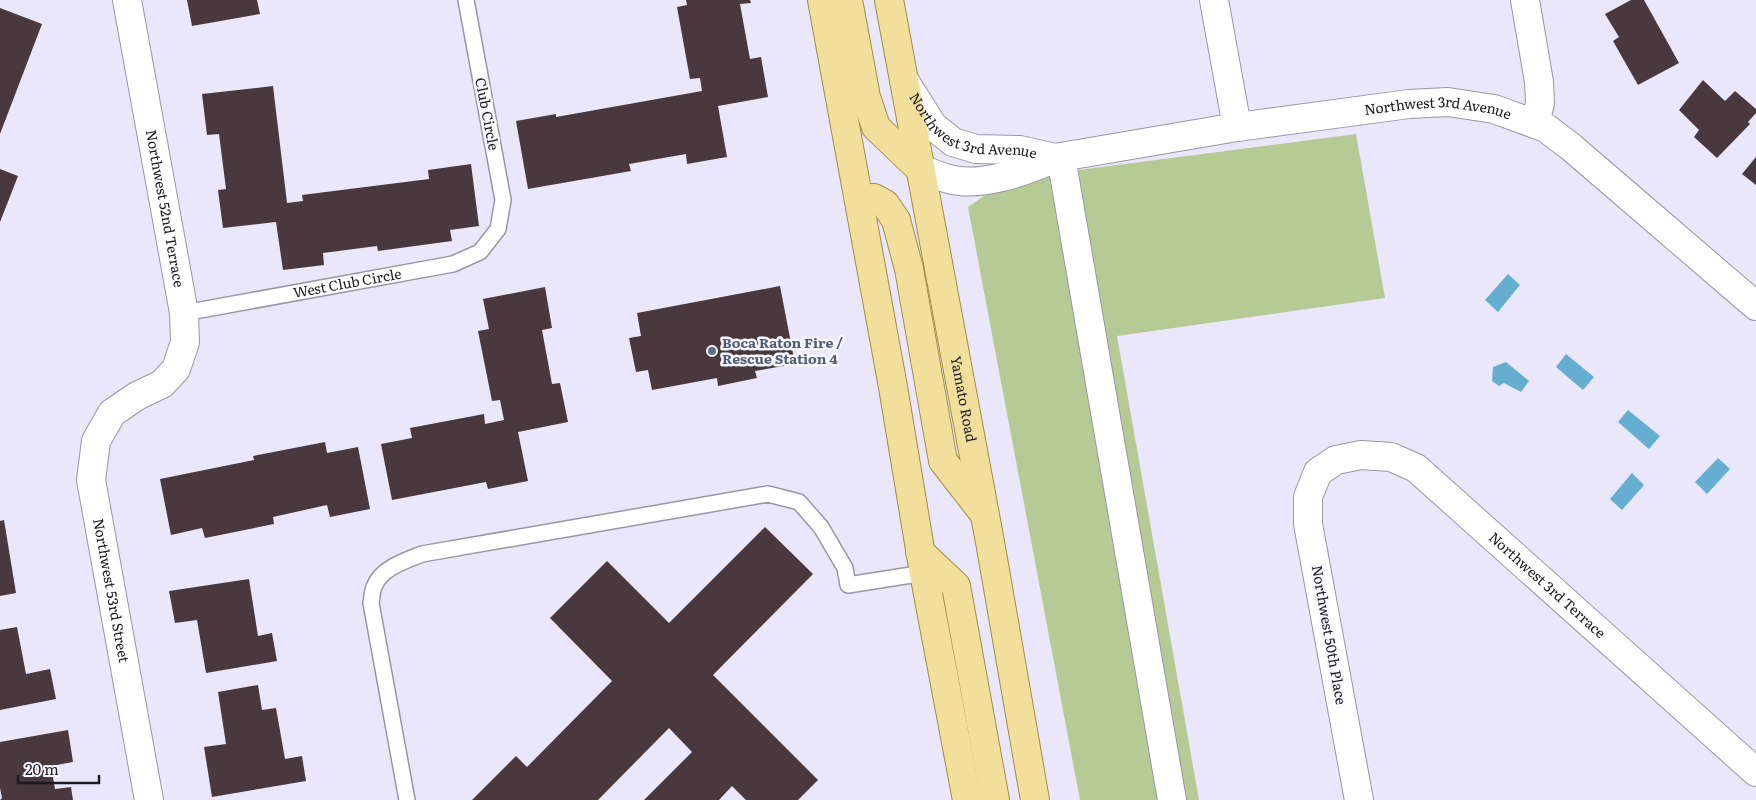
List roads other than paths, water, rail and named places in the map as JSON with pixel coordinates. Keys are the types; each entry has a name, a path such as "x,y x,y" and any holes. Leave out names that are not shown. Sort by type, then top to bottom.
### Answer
{"main road":[{"path":"822,0 894,387 922,562 966,800"},
{"path":"848,0 866,97 876,127 920,168"},
{"name":"Yamato Road","path":"889,0 984,514 1032,794"},
{"path":"859,200 874,198 885,204 896,220 909,269 944,461 984,514"},
{"path":"922,562 956,586 995,800"}],"street":[{"name":"Northwest 52nd Terrace","path":"127,0 184,313 186,342 176,369 162,384 137,396"},
{"path":"1214,0 1237,127"},
{"path":"1525,0 1539,82 1540,103 1535,124"},
{"name":"Northwest 3rd Avenue","path":"904,79 933,126 953,142 976,149 1020,150 1058,157"},
{"name":"Northwest 3rd Avenue","path":"920,168 951,180 983,181 1029,170 1058,157 1237,127 1409,104 1448,102 1494,109 1546,128 1571,147 1756,306"},
{"path":"1058,157 1172,800"},
{"name":"Northwest 53rd Street","path":"137,396 112,413 96,441 91,480 149,800"},
{"name":"Northwest 3rd Terrace","path":"1318,472 1336,460 1361,455 1391,457 1416,468 1756,772"},
{"name":"Northwest 50th Place","path":"1318,472 1308,497 1308,524 1359,800"}],"lane":[{"name":"Club Circle","path":"466,0 503,200 498,229"},
{"name":"West Club Circle","path":"184,313 453,264 480,252 498,229"},
{"path":"406,800 371,603 374,587 381,576 394,565 422,554 768,494 799,502 821,527 845,568 848,585 922,562"}],"water":[{"path":"1508,274 1520,285 1498,312 1485,300"},
{"path":"1566,354 1594,377 1583,390 1556,367"},
{"path":"1506,362 1529,381 1521,392 1504,383 1499,386 1492,381 1493,367"},
{"path":"1628,410 1660,436 1649,449 1618,422"},
{"path":"1718,458 1730,469 1707,494 1695,482"},
{"path":"1632,473 1644,485 1622,510 1610,499"}],"place":[{"name":"Boca Raton Fire / Rescue Station 4","path":"712,351"}]}
